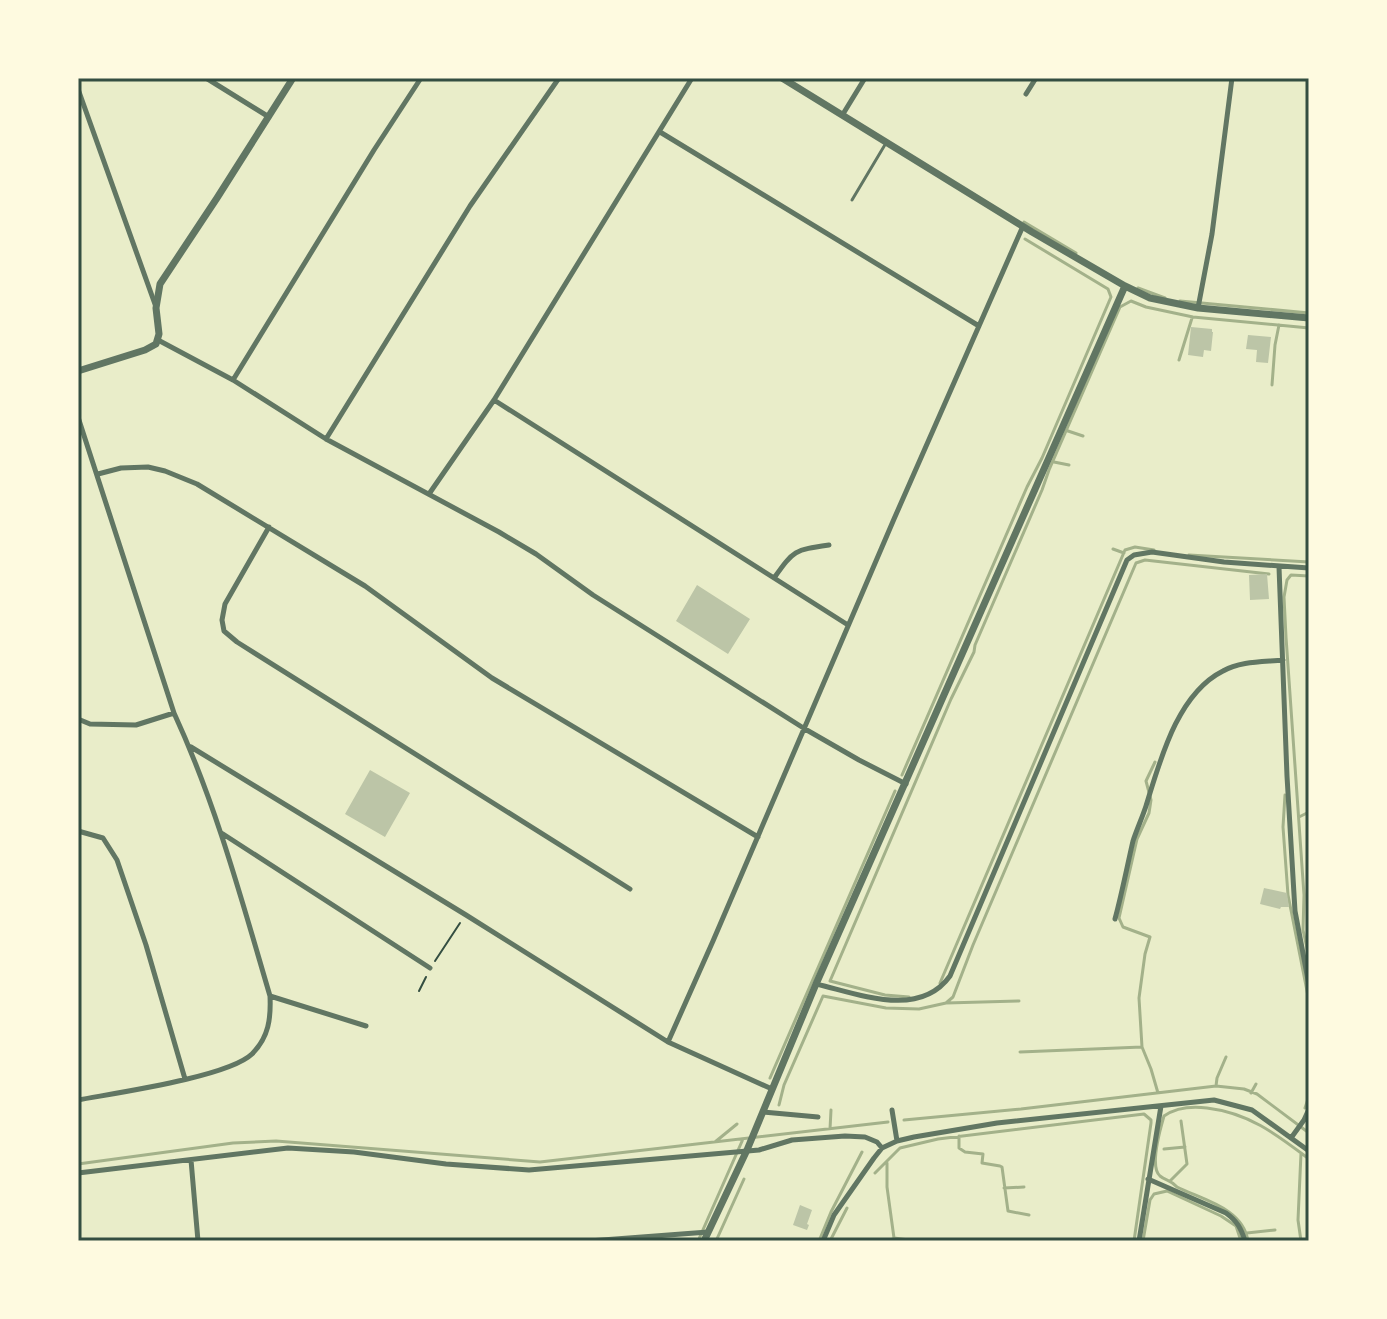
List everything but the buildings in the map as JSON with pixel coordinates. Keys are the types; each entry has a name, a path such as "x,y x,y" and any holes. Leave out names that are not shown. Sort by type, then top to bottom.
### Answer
{"street":[{"path":"206,78 269,117"},
{"path":"156,308 160,284 293,78"},
{"path":"233,380 421,78"},
{"path":"326,439 470,206 559,78"},
{"path":"429,494 494,400 692,78"},
{"path":"782,78 1023,226 1150,298 1198,308 1309,318"},
{"path":"843,114 865,78"},
{"path":"1026,94 1036,78"},
{"path":"1198,308 1212,234 1232,78"},
{"path":"78,89 156,308 159,325 158,340 145,350 78,371"},
{"path":"660,132 979,326"},
{"path":"668,1042 1023,226"},
{"path":"704,1241 762,1116 816,984 1125,286"},
{"path":"158,340 233,380 326,439 536,554 593,595 805,729 906,784"},
{"path":"494,400 848,625"},
{"path":"78,417 174,713 190,746 222,834 270,996 266,1036 251,1056 231,1067 78,1100"},
{"path":"98,474 121,468 148,467 197,484 365,586 492,678 758,837"},
{"path":"269,527 225,604 222,620 224,631 630,889"},
{"path":"774,578 792,554 801,549 829,545"},
{"path":"816,984 905,1002 936,993 950,976 1127,560 1134,555 1152,552 1309,568"},
{"path":"1279,567 1295,911 1309,985"},
{"path":"1115,919 1134,837 1166,745 1186,706 1199,689 1220,672 1242,665 1283,660"},
{"path":"78,719 90,724 136,725 174,713"},
{"path":"190,746 668,1042 772,1089"},
{"path":"78,831 103,838 117,860 146,945 185,1079"},
{"path":"222,834 430,968"},
{"path":"270,996 366,1026"},
{"path":"823,1241 834,1215 850,1191 882,1148 897,1141 997,1123 1214,1100 1252,1110 1309,1151"},
{"path":"1139,1241 1161,1106"},
{"path":"1291,1138 1309,1109"},
{"path":"892,1110 897,1141"},
{"path":"762,1116 818,1117"},
{"path":"78,1173 288,1148 529,1170 765,1149 792,1140 845,1136 865,1137 882,1148"},
{"path":"191,1160 198,1241"},
{"path":"1148,1179 1226,1213 1241,1228 1245,1241"},
{"path":"589,1241 709,1232"}],"lane":[{"path":"852,200 886,143"}],"path":[{"path":"419,991 430,968 466,915"}],"waterway":[{"path":"1024,222 1076,253"},
{"path":"902,775 1111,297 1108,289 1025,239"},
{"path":"1138,288 1165,298"},
{"path":"909,997 885,995 830,981 1120,307 1131,301 1193,317 1309,328"},
{"path":"1180,301 1309,313"},
{"path":"1179,360 1192,318"},
{"path":"1272,385 1279,325"},
{"path":"1068,431 1083,436"},
{"path":"1054,462 1069,465"},
{"path":"940,983 1125,550 1135,547 1154,550"},
{"path":"1113,549 1124,553"},
{"path":"1189,555 1309,562"},
{"path":"946,1003 953,997 1136,563 1145,560 1269,574"},
{"path":"1309,576 1291,575 1284,597 1304,895 1303,930 1309,957"},
{"path":"1155,762 1146,781 1151,800 1149,813 1137,839 1119,918 1123,927 1150,937 1139,998 1142,1047 1158,1093"},
{"path":"770,1078 895,791"},
{"path":"1285,795 1283,827 1288,895 1309,1001"},
{"path":"1299,817 1309,812"},
{"path":"779,1105 784,1085 823,996 886,1008 919,1009 946,1003 1019,1001"},
{"path":"1020,1052 1142,1047"},
{"path":"1216,1086 1226,1057"},
{"path":"1251,1093 1256,1084"},
{"path":"904,1120 1216,1086 1244,1089 1257,1094 1309,1133"},
{"path":"1305,1108 1309,1096"},
{"path":"1248,1241 1245,1230 1230,1213 1160,1176 1155,1156 1164,1116 1179,1109 1195,1107 1236,1115 1273,1133 1309,1159"},
{"path":"830,1129 831,1110"},
{"path":"875,1173 900,1148 938,1139 1144,1114 1151,1123 1134,1241"},
{"path":"1171,1180 1187,1164 1181,1121"},
{"path":"78,1164 233,1143 276,1141 540,1162 888,1122"},
{"path":"715,1142 737,1124"},
{"path":"959,1136 959,1148 965,1152 983,1154 982,1163 1002,1167 1008,1211 1029,1215"},
{"path":"698,1241 743,1139"},
{"path":"1164,1149 1185,1147"},
{"path":"819,1241 862,1152"},
{"path":"1301,1153 1298,1220 1301,1241"},
{"path":"887,1163 894,1238"},
{"path":"716,1241 744,1179"},
{"path":"1004,1188 1024,1187"},
{"path":"1143,1241 1150,1200 1154,1194 1167,1191 1236,1226 1241,1241"},
{"path":"830,1241 847,1208"},
{"path":"1247,1233 1275,1230"},
{"path":"890,1241 894,1238 916,1241"}]}
